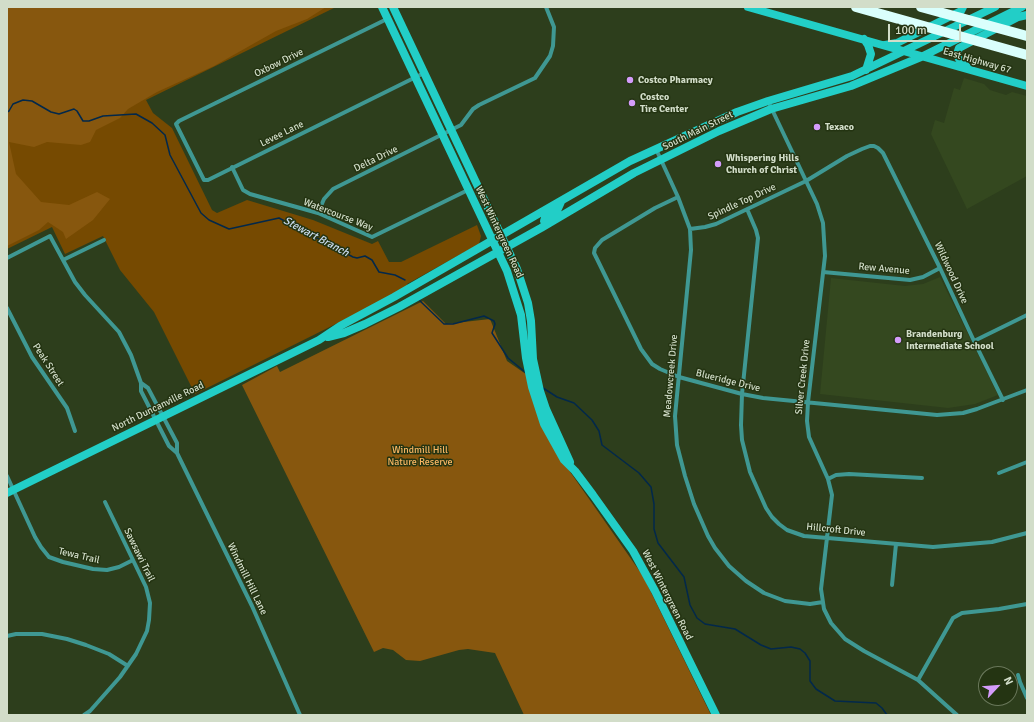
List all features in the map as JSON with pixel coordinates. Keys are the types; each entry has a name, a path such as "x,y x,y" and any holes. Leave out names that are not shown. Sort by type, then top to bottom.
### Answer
{"highway":[{"path":"856,7 1027,54"},
{"path":"921,7 1027,36"},
{"path":"992,45 1027,60"}],"street":[{"name":"West Wintergreen Road","path":"382,7 507,271 517,300 529,358 533,392 544,424 564,460 575,472 633,552 655,591 716,715"},
{"name":"West Wintergreen Road","path":"393,7 517,269 528,303 531,321 529,358 546,409 575,472"},
{"name":"Delta Drive","path":"318,213 324,199 333,189 461,125 473,109 479,105 532,80 539,74 550,56 553,46 554,27 546,7"},
{"name":"East Highway 67","path":"748,7 864,39 921,57 968,68 1027,86"},
{"path":"882,45 897,43 961,11 963,7"},
{"name":"South Main Street","path":"394,297 630,161 737,112 768,101 847,78 866,70 995,7"},
{"path":"1016,8 1027,14"},
{"name":"South Main Street","path":"399,307 498,252 634,173 719,131 771,110 851,86 921,57 1016,8"},
{"path":"968,68 959,59 957,54 959,48 1018,17 1027,14"},
{"name":"Oxbow Drive","path":"178,122 387,19"},
{"path":"864,39 871,54 866,70"},
{"name":"Levee Lane","path":"178,122 176,124 204,180 208,180 425,73"},
{"path":"847,78 851,86"},
{"name":"Silver Creek Drive","path":"768,101 817,204 823,223 825,256 807,421 809,437 828,479 832,495 821,589 824,609 831,623 845,639 864,652 918,680 957,715"},
{"path":"715,122 719,131"},
{"name":"Spindle Top Drive","path":"690,229 711,226 806,181 847,156 870,146 878,148 883,153"},
{"name":"Meadowcreek Drive","path":"656,149 678,197 690,229 691,250 675,410 677,445 694,504 702,525 711,542 729,566 754,588 775,597 797,603 810,604 823,602"},
{"name":"Wildwood Drive","path":"883,153 1003,400"},
{"name":"Watercourse Way","path":"232,167 244,190 250,194 318,213 372,237 468,190"},
{"path":"587,187 592,197"},
{"name":"Blueridge Drive","path":"678,197 655,208 597,243 594,248 594,253 641,349 652,364 660,369 742,394 764,398 937,415 963,413 1003,400 1027,390"},
{"path":"546,224 545,218 557,211 561,202"},
{"name":"Hillcroft Drive","path":"747,209 758,238 742,394 741,425 750,472 766,508 779,524 787,530 804,536 933,547 992,542 1027,533"},
{"name":"Windmill Hill Lane","path":"7,258 50,236 75,282 119,332 131,355 141,383 141,391 177,443 176,453"},
{"path":"63,260 104,240"},
{"name":"Rew Avenue","path":"823,272 910,280 923,277 940,268"},
{"path":"394,297 399,307"},
{"name":"North Duncanville Road","path":"10,492 319,340 340,326 394,297"},
{"name":"North Duncanville Road","path":"319,340 351,330 399,307"},
{"name":"Peak Street","path":"7,308 9,317 32,357 67,408 75,431"},
{"path":"974,341 1027,315"},
{"name":"Windmill Hill Lane","path":"141,383 148,388 169,446 176,453 252,606 300,715"},
{"path":"999,473 1027,462"},
{"path":"828,479 836,475 849,474 922,478"},
{"name":"Tewa Trail","path":"7,476 10,492 35,537 49,557 93,569 107,570 119,567 133,560"},
{"name":"Sawsawi Trail","path":"84,715 90,711 128,666 136,654 147,631 149,620 150,603 146,587 105,502"},
{"path":"892,585 896,544"},
{"path":"918,680 936,650 949,622 957,615 1027,604"},
{"path":"7,636 42,634 67,639 86,644 104,652 128,666"},
{"path":"1018,675 1027,698"}],"shaded area":[{"path":"7,7 336,7 146,100 153,113 172,128 212,210 217,213 247,200 313,220 372,244 378,241 389,262 401,262 477,225 481,236 479,244 407,284 408,288 195,394 154,312 120,270 103,236 65,254 52,227 7,249"},
{"path":"964,78 984,84 990,90 1006,95 1012,92 1027,96 1027,176 967,209 931,134 935,120 944,123 954,88 960,90"},
{"name":"Brandenburg Intermediate School","path":"940,277 998,395 975,404 948,408 820,394 831,278 905,286 923,284"}],"green space":[{"path":"7,7 326,7 307,19 276,31 214,66 157,92 128,109 120,118 96,130 90,142 81,145 47,142 34,147 9,142 16,174 41,202 69,205 97,192 110,199 93,220 66,239 63,232 48,222 39,230 7,246"},
{"name":"Windmill Hill Nature Reserve","path":"423,301 446,324 490,319 507,361 533,379 559,456 643,576 711,715 524,715 495,653 468,649 459,650 420,661 406,660 393,650 383,648 374,652 242,385 277,366 280,372"}],"waterway":[{"name":"Stewart Branch","path":"7,112 13,104 23,100 32,101 51,112 59,114 74,109 83,121 89,121 103,116 136,114 152,123 165,135 170,155 201,213 209,220 229,229 279,218 353,257 357,258 365,256 372,260 379,272 395,275 405,280"},
{"name":"Stewart Branch","path":"419,300 444,324 453,324 484,316 494,321 495,324 492,333 508,358 525,372"},
{"name":"Stewart Branch","path":"543,388 557,397 574,403 592,420 599,431 602,445 639,473 651,487 654,504 654,529 658,543 684,577 690,605 697,618 705,624 735,629 761,645 771,649 791,647 800,649 805,653 810,661 810,681 816,689 835,701 876,703 887,715"}],"place":[{"name":"Costco Pharmacy","path":"630,80"},
{"name":"Costco Tire Center","path":"632,103"},
{"name":"Texaco","path":"817,127"},
{"name":"Whispering Hills Church of Christ","path":"718,164"},
{"name":"Brandenburg Intermediate School","path":"898,340"}]}
